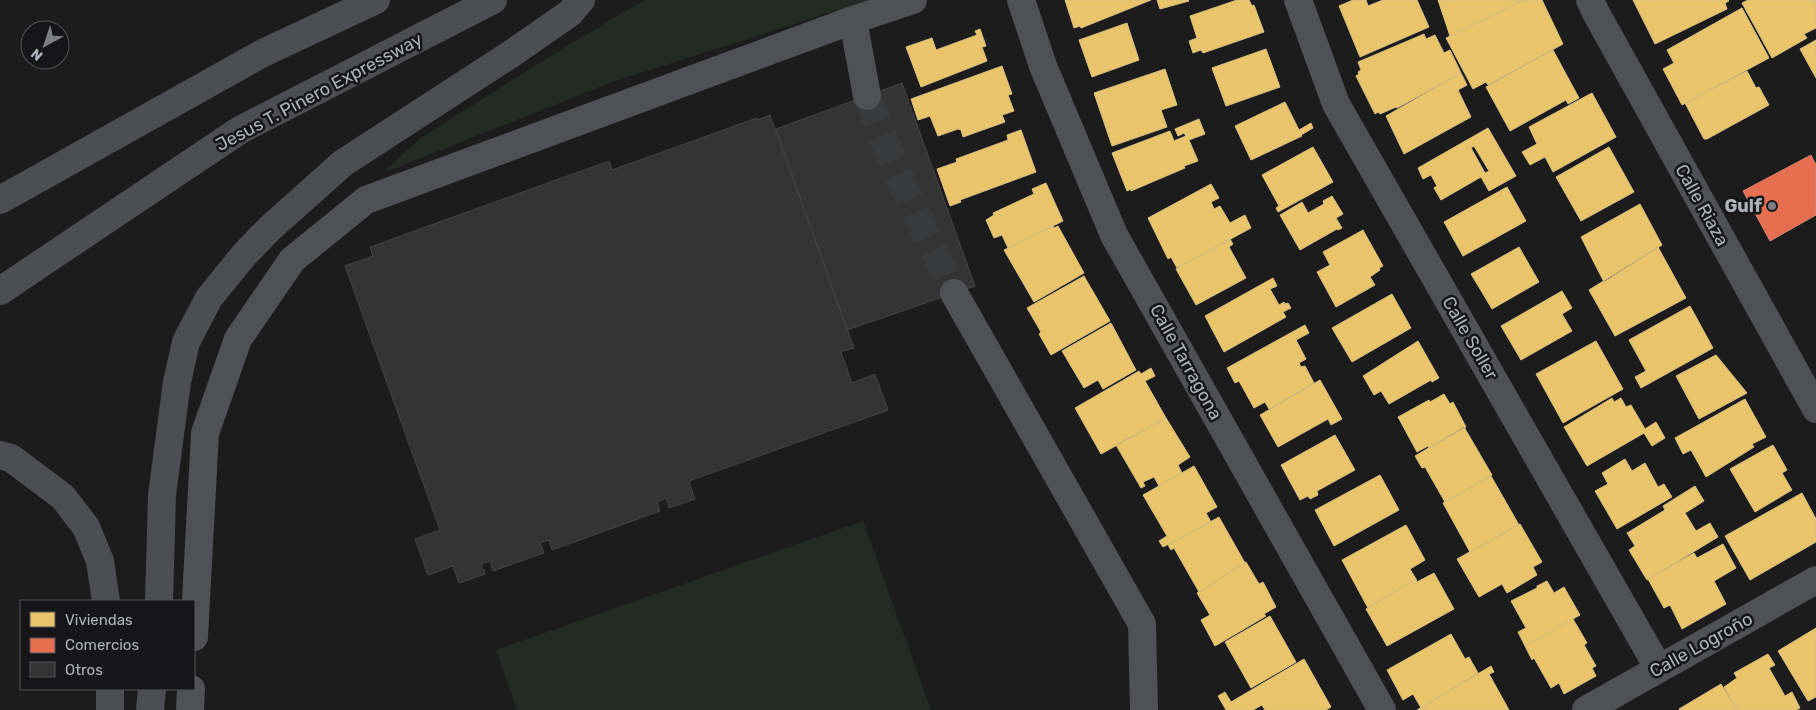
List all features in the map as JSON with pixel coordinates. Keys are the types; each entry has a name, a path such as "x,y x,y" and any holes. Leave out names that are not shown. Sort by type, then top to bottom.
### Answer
{"highway":[{"path":"0,200 263,53 376,0"},
{"name":"Jesus T. Pinero Expressway","path":"0,291 240,130 493,0"},
{"path":"159,600 162,495 177,382 186,342 209,298 244,254 269,228 342,163 510,54 570,13 582,0"},
{"path":"0,455 12,458 63,497 86,527 100,561 106,600"},
{"path":"110,690 110,710"},
{"path":"150,710 152,690"}],"street":[{"path":"195,618 205,432 238,339 292,260 366,200 853,20 913,0"},
{"name":"Calle Tarragona","path":"1021,0 1043,66 1114,235 1382,710"},
{"name":"Calle Soller","path":"1298,0 1336,104 1659,669"},
{"name":"Calle Riaza","path":"1590,0 1671,150 1816,409"},
{"path":"853,20 867,96"},
{"path":"954,293 1142,624 1144,710"},
{"name":"Calle Logroño","path":"1586,710 1816,580"},
{"path":"190,710 191,690"}],"shaded area":[{"path":"644,0 870,0 612,82 381,174 421,138 552,55"},
{"path":"863,521 931,710 517,710 496,650"}],"building: Viviendas":[{"path":"1065,0 1151,0 1081,28 1080,26 1074,28"},
{"path":"1157,0 1188,0 1189,1 1160,9"},
{"path":"1237,0 1249,0 1252,6 1254,5 1264,32 1203,53 1201,50 1193,53 1189,41 1197,38 1190,16"},
{"path":"1353,0 1366,0 1368,6 1383,0 1417,0 1429,27 1360,57 1339,6"},
{"path":"1438,0 1524,0 1450,36"},
{"path":"1524,0 1542,0 1563,44 1488,85 1486,82 1473,89 1446,38"},
{"path":"1633,0 1729,1 1725,3 1727,9 1655,44"},
{"path":"1748,0 1816,0 1816,28 1804,34 1807,38 1772,58 1742,3"},
{"path":"1742,8 1769,58 1682,105 1663,69 1674,63 1667,50"},
{"path":"1127,23 1139,60 1092,77 1079,40"},
{"path":"980,29 986,46 982,47 987,61 921,87 906,47 932,38 936,50 977,35 975,31"},
{"path":"1424,34 1426,39 1435,35 1444,53 1450,50 1461,73 1397,108 1375,114 1356,76 1361,70 1358,62"},
{"path":"1816,40 1816,78 1800,49"},
{"path":"1266,49 1280,87 1226,106 1212,68"},
{"path":"1553,50 1579,98 1568,104 1566,100 1510,131 1486,87"},
{"path":"1002,66 1012,94 1008,95 1014,111 1002,115 1005,122 963,137 961,130 958,129 938,136 930,116 918,120 911,99"},
{"path":"1165,69 1177,105 1161,110 1167,127 1112,146 1094,93"},
{"path":"1747,71 1756,88 1759,87 1769,105 1704,139 1685,103"},
{"path":"1461,73 1467,85 1458,90 1471,117 1404,154 1386,116"},
{"path":"1592,93 1616,137 1553,172 1545,157 1530,165 1522,152 1537,144 1529,127"},
{"path":"1285,102 1299,130 1311,123 1313,128 1302,136 1251,160 1235,126"},
{"path":"1199,119 1205,134 1189,140 1198,161 1131,191 1131,189 1127,191 1112,153 1170,131 1174,141 1186,136 1184,133 1178,136 1175,129"},
{"path":"1488,128 1516,176 1489,191 1481,177 1441,200 1434,188 1437,186 1431,175 1423,179 1418,168","holes":["1474,146 1489,171 1485,173 1471,148"]},
{"path":"1021,130 1036,172 960,200 961,202 950,206 937,169 957,162 956,159 1008,140 1007,135"},
{"path":"1313,147 1333,182 1278,212 1276,208 1279,206 1262,175"},
{"path":"1609,147 1634,192 1581,221 1556,177"},
{"path":"1046,183 1063,221 1008,248 1002,235 994,238 986,220 994,215 993,213 1034,194 1032,189"},
{"path":"1211,184 1219,198 1211,202 1214,209 1220,206 1230,223 1245,215 1251,228 1177,268 1171,257 1168,259 1148,218"},
{"path":"1507,187 1526,221 1463,256 1444,222"},
{"path":"1332,196 1343,214 1336,218 1342,228 1300,250 1280,215 1302,202 1308,213 1324,204 1323,201"},
{"path":"1640,204 1662,245 1604,282 1581,237"},
{"path":"1053,226 1054,228 1058,226 1084,273 1034,302 1004,250"},
{"path":"1363,230 1383,266 1370,277 1375,285 1336,307 1317,272 1330,265 1323,252"},
{"path":"1230,239 1233,244 1229,247 1246,278 1196,305 1176,269"},
{"path":"1519,247 1539,282 1492,309 1471,274"},
{"path":"1658,247 1686,298 1615,336 1589,290"},
{"path":"1084,276 1110,321 1051,355 1039,334 1041,332 1027,308"},
{"path":"1273,278 1277,286 1270,289 1279,305 1284,302 1285,304 1288,303 1291,308 1283,312 1286,317 1224,352 1205,316"},
{"path":"1562,291 1572,308 1562,314 1572,331 1521,360 1501,326"},
{"path":"1392,294 1411,328 1352,362 1332,328"},
{"path":"1690,306 1713,348 1641,388 1635,377 1646,371 1629,340"},
{"path":"1111,323 1136,370 1103,389 1098,380 1084,388 1062,351"},
{"path":"1305,325 1309,333 1296,340 1306,359 1299,363 1301,367 1305,366 1314,383 1269,409 1265,402 1254,408 1239,381 1235,383 1227,368"},
{"path":"1418,341 1439,378 1432,382 1431,380 1389,404 1381,391 1374,395 1363,376"},
{"path":"1596,341 1623,389 1563,423 1536,374"},
{"path":"1716,355 1747,393 1699,419 1676,376"},
{"path":"1151,368 1155,376 1145,381 1166,418 1101,454 1075,408 1139,371 1141,374"},
{"path":"1320,380 1342,419 1331,425 1328,419 1278,447 1260,415"},
{"path":"1444,394 1450,404 1453,402 1466,427 1429,448 1428,446 1417,452 1398,417"},
{"path":"1612,398 1614,402 1621,398 1626,407 1631,405 1645,429 1656,422 1665,438 1652,446 1644,433 1587,466 1564,427"},
{"path":"1745,399 1766,437 1752,444 1754,447 1706,477 1691,450 1683,454 1675,438"},
{"path":"1166,418 1190,457 1178,465 1182,473 1159,486 1154,477 1143,482 1145,486 1141,488 1116,445"},
{"path":"1464,427 1492,475 1445,502 1425,467 1422,468 1415,456"},
{"path":"1335,435 1355,470 1317,491 1318,495 1310,499 1308,496 1300,500 1281,465"},
{"path":"1773,445 1787,470 1782,473 1792,490 1755,512 1730,469"},
{"path":"1625,459 1632,471 1645,463 1658,487 1664,484 1672,497 1617,529 1595,491 1608,484 1602,473"},
{"path":"1194,466 1217,507 1206,513 1211,522 1163,547 1159,541 1167,536 1143,495"},
{"path":"1380,475 1399,510 1334,546 1315,510"},
{"path":"1491,476 1519,525 1470,552 1443,503"},
{"path":"1695,486 1704,501 1685,513 1696,531 1710,523 1718,537 1647,580 1629,550 1635,546 1627,533 1665,510 1663,506"},
{"path":"1802,493 1816,519 1816,542 1750,580 1725,536"},
{"path":"1219,517 1245,563 1199,592 1174,548 1171,550 1168,545"},
{"path":"1520,524 1542,562 1533,567 1537,575 1507,593 1502,584 1479,597 1457,559"},
{"path":"1406,525 1425,560 1410,569 1416,579 1368,608 1342,560"},
{"path":"1723,544 1736,568 1714,581 1726,604 1682,629 1670,605 1664,608 1648,579 1694,553 1697,558"},
{"path":"1246,562 1259,584 1263,582 1276,607 1264,614 1266,616 1215,646 1201,620 1210,615 1197,593"},
{"path":"1434,573 1454,609 1387,646 1366,609 1416,579 1417,582"},
{"path":"1547,581 1554,593 1564,587 1580,615 1525,646 1518,632 1526,628 1511,601"},
{"path":"1270,616 1296,662 1251,688 1225,642"},
{"path":"1573,619 1587,643 1584,645 1596,666 1592,668 1596,676 1564,694 1559,683 1551,688 1525,646"},
{"path":"1816,628 1816,697 1808,701 1778,651"},
{"path":"1451,634 1465,659 1469,657 1478,673 1421,708 1413,694 1403,700 1387,670"},
{"path":"1768,654 1775,665 1769,668 1785,696 1792,692 1800,708 1796,710 1737,710 1724,687 1737,678 1734,673"},
{"path":"1304,659 1331,707 1326,710 1265,710 1262,705 1253,710 1226,710 1218,696 1225,692 1231,702"},
{"path":"1491,666 1494,672 1489,674 1509,710 1417,710"},
{"path":"1721,684 1737,710 1679,709"}],"building: Comercios":[{"path":"1811,155 1816,165 1816,215 1770,241 1743,191"}],"building: Otros":[{"path":"902,83 975,286 847,330 776,129"},
{"path":"770,115 854,348 841,352 852,383 875,374 888,410 689,481 695,499 669,508 666,498 657,502 660,511 552,550 549,540 540,543 544,553 493,571 490,561 481,564 485,574 459,583 453,566 428,575 415,539 440,530 345,266 373,256 370,247 609,161 612,170"}],"tunnel":[{"path":"867,96 896,170 954,293"}],"place":[{"name":"Gulf","path":"1772,206"}]}
